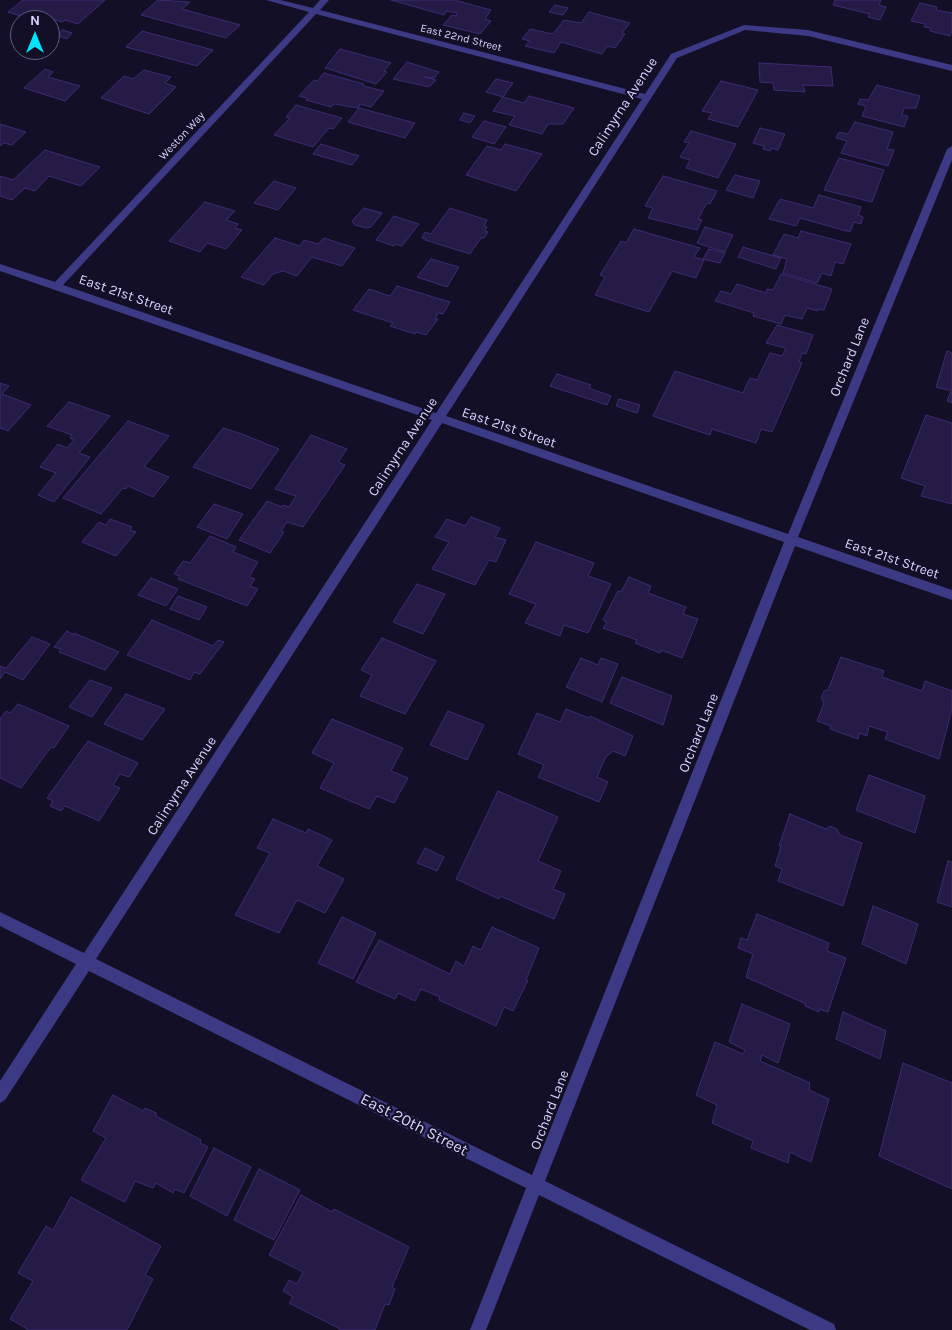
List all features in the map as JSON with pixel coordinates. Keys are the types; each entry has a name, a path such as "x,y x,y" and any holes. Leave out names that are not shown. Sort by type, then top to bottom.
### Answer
{"street":[{"name":"East 22nd Street","path":"270,0 646,98"},
{"name":"Weston Way","path":"56,287 325,0"},
{"name":"Calimyrna Avenue","path":"0,1095 674,56 744,27 808,33 952,68"},
{"name":"Orchard Lane","path":"478,1330 791,540 947,176 952,149"},
{"name":"East 21st Street","path":"0,268 952,595"},
{"name":"East 20th Street","path":"0,919 536,1187 828,1330"}],"building":[{"path":"23,0 105,0 78,24 65,20 60,21 60,10 10,10"},
{"path":"158,0 190,2 182,9 240,25 226,38 141,15"},
{"path":"391,0 454,0 491,10 485,19 491,21 480,34 443,25 452,15 456,16 457,13 446,11 444,15"},
{"path":"835,0 881,0 879,5 886,7 880,20 868,17 870,14 833,5"},
{"path":"920,3 937,7 936,10 952,13 952,31 950,36 930,31 931,28 924,27 925,24 911,21"},
{"path":"555,5 568,8 563,15 549,12"},
{"path":"589,12 630,23 622,33 625,34 615,48 607,46 602,54 561,42 554,53 525,46 530,41 522,39 530,29 553,34 564,20 581,23"},
{"path":"63,30 72,33 67,39 60,36 60,32"},
{"path":"142,31 213,50 197,66 126,47"},
{"path":"340,49 391,63 384,71 387,72 376,84 325,68"},
{"path":"407,62 439,72 434,78 424,77 436,80 429,87 393,79"},
{"path":"759,63 831,67 833,86 803,85 805,92 774,90 773,83 760,82"},
{"path":"45,69 53,72 48,77 80,86 65,101 24,88"},
{"path":"144,70 171,77 165,83 176,87 149,114 101,98 124,76 133,79"},
{"path":"324,73 384,91 371,107 360,104 358,108 334,104 331,107 306,100 307,98 299,96 314,80 317,81"},
{"path":"496,79 513,83 503,97 486,92"},
{"path":"721,81 758,90 738,127 708,119 712,113 702,111"},
{"path":"877,85 920,96 916,108 904,108 902,115 908,116 904,127 862,116 866,106 858,104 860,99 868,100"},
{"path":"529,96 574,108 563,124 548,124 542,134 509,125 515,116 493,111 503,97 524,103"},
{"path":"296,105 342,118 333,129 329,128 313,147 274,135 290,118 286,117"},
{"path":"359,108 415,123 405,138 348,122"},
{"path":"464,113 475,116 470,123 460,120"},
{"path":"484,121 506,127 494,144 472,137"},
{"path":"855,122 893,132 887,149 894,150 888,166 841,153 847,141 836,138 839,132 848,134"},
{"path":"0,124 26,132 12,145 4,143 0,146"},
{"path":"760,128 785,134 778,150 772,148 770,151 763,149 764,146 753,143"},
{"path":"691,131 736,144 718,178 686,168 690,160 680,157 689,143 684,142"},
{"path":"321,144 359,156 352,165 313,154"},
{"path":"505,144 542,154 516,191 466,175 487,146 501,150"},
{"path":"45,150 100,167 81,186 49,176 35,191 25,188 12,200 0,196 0,176 13,180"},
{"path":"839,158 884,170 872,202 824,190"},
{"path":"735,175 760,181 753,198 726,190"},
{"path":"663,176 717,191 710,204 707,203 698,219 702,220 697,230 648,218 653,208 645,206"},
{"path":"274,181 296,188 278,210 254,203"},
{"path":"819,195 861,207 858,215 863,217 861,224 854,222 850,232 800,218 796,226 769,219 780,199 813,208"},
{"path":"205,202 235,211 226,220 238,224 235,228 242,230 226,249 207,243 200,252 169,241"},
{"path":"364,208 382,213 371,227 366,228 355,225 352,221"},
{"path":"450,208 487,220 484,226 487,227 485,231 488,232 484,238 481,238 470,254 422,238 425,232 431,234"},
{"path":"394,216 419,224 402,246 395,244 394,246 376,240"},
{"path":"705,227 733,235 725,252 697,243"},
{"path":"634,229 700,248 694,257 704,260 696,278 672,271 649,312 595,295 605,277 600,275 621,241 626,243"},
{"path":"801,231 851,244 843,264 835,262 831,276 822,273 817,283 783,273 787,259 773,255 784,234 798,238"},
{"path":"275,238 300,246 304,240 318,244 324,238 355,248 342,266 312,257 297,276 283,271 273,274 264,285 241,277"},
{"path":"743,247 781,258 776,269 738,257"},
{"path":"709,249 725,253 720,263 703,259"},
{"path":"431,259 459,267 447,287 417,277"},
{"path":"781,274 832,289 824,310 818,309 818,311 807,308 802,319 785,315 781,324 753,316 754,313 715,301 721,291 731,294 737,284 766,293 767,289 773,290"},
{"path":"397,286 450,302 443,314 438,313 435,319 438,319 426,335 416,332 415,334 390,326 393,323 353,310 369,289 390,296"},
{"path":"777,325 813,335 806,354 802,353 799,362 802,363 772,432 761,429 756,443 712,429 710,435 653,416 675,371 743,393 750,378 757,380 770,353 782,356 786,348 766,343"},
{"path":"947,351 952,353 952,403 947,401 951,391 936,387"},
{"path":"557,374 591,385 589,388 611,396 607,405 550,386"},
{"path":"0,383 9,386 2,394 31,405 8,431 0,428"},
{"path":"619,399 640,405 637,413 616,406"},
{"path":"69,402 110,416 79,453 90,457 54,502 38,495 56,473 40,467 58,444 67,448 74,440 70,438 72,435 47,426"},
{"path":"926,415 952,423 952,504 921,496 925,486 901,478"},
{"path":"128,421 169,436 144,467 169,477 153,497 128,486 126,489 123,488 101,514 63,498"},
{"path":"223,428 279,449 251,489 193,467"},
{"path":"311,435 347,449 338,462 345,465 303,527 287,522 281,531 284,532 270,553 239,540 267,501 282,507 283,505 289,507 296,496 275,489"},
{"path":"214,504 243,514 227,539 197,527"},
{"path":"471,517 500,528 495,537 506,540 496,562 489,560 475,585 432,569 449,542 435,537 447,519 465,526"},
{"path":"110,519 132,527 130,530 136,532 116,556 82,542 99,522 106,525"},
{"path":"210,536 236,547 233,552 258,562 249,577 255,579 250,586 258,589 247,606 178,579 180,576 174,574 183,561 190,563"},
{"path":"536,542 594,563 588,576 611,584 588,633 564,625 560,636 525,623 536,604 509,594"},
{"path":"629,577 651,586 648,593 686,607 683,614 698,619 682,658 661,650 660,653 635,643 637,640 603,628 607,622 603,620 618,591 621,592"},
{"path":"151,578 178,589 166,606 138,595"},
{"path":"417,584 445,594 423,634 393,622"},
{"path":"178,596 207,607 199,620 170,609"},
{"path":"152,620 213,646 218,640 224,642 200,674 194,672 190,680 127,655"},
{"path":"67,631 119,652 105,670 59,652 61,649 54,647"},
{"path":"32,637 50,644 23,680 5,672 0,679 0,666 6,668"},
{"path":"382,638 436,661 405,714 360,696 372,675 361,670"},
{"path":"841,657 884,671 882,677 922,691 925,681 952,691 952,709 939,759 885,739 888,732 869,726 867,736 859,733 858,739 830,729 831,726 817,721 824,703 821,698 824,691 828,690"},
{"path":"581,658 598,665 601,658 618,664 602,702 566,687"},
{"path":"622,677 672,696 663,725 610,703"},
{"path":"90,680 112,688 92,717 69,707"},
{"path":"126,694 165,709 142,740 104,724"},
{"path":"18,704 69,726 54,748 51,747 21,788 0,778 0,719 6,711 10,713"},
{"path":"566,709 589,718 590,716 633,736 625,756 613,751 605,758 597,777 608,782 599,802 538,777 544,765 518,754 537,713 560,722"},
{"path":"448,711 484,725 467,760 430,745"},
{"path":"332,719 403,748 391,771 408,778 394,803 377,796 369,809 320,788 334,763 312,753"},
{"path":"88,741 138,763 129,777 120,774 113,785 120,788 99,821 65,806 61,811 50,806 53,801 47,798"},
{"path":"869,775 925,796 915,833 856,810"},
{"path":"498,791 558,817 538,861 561,871 553,889 565,894 554,919 500,896 499,899 456,879"},
{"path":"790,814 826,829 830,826 837,829 840,835 862,843 843,906 778,881 782,869 775,866 781,846 779,846"},
{"path":"273,819 306,833 308,829 332,840 317,866 344,879 325,913 297,900 279,933 235,915 270,853 257,848"},
{"path":"425,848 444,857 437,871 417,863"},
{"path":"948,861 952,862 952,907 937,902"},
{"path":"873,906 918,924 906,964 862,944"},
{"path":"757,914 829,943 827,951 846,958 828,1012 819,1009 819,1012 805,1006 806,1004 746,977 753,954 738,948 741,938 747,940"},
{"path":"342,917 376,933 353,979 318,963"},
{"path":"492,927 539,948 526,980 528,980 513,1011 504,1007 496,1026 439,1000 440,997 421,989 415,1001 398,993 395,999 356,982 379,940 450,974 456,961 464,966 473,946 481,950"},
{"path":"742,1004 790,1024 778,1063 762,1055 760,1061 810,1083 809,1090 829,1099 811,1162 790,1152 788,1163 751,1148 753,1141 712,1123 717,1105 696,1095 715,1042 743,1054 745,1050 729,1042"},
{"path":"843,1012 886,1031 880,1059 836,1039"},
{"path":"903,1063 952,1083 952,1189 879,1156"},
{"path":"113,1095 143,1111 145,1108 156,1113 156,1116 201,1140 200,1143 208,1147 184,1193 175,1189 173,1193 156,1183 153,1188 135,1181 125,1202 81,1180 106,1138 93,1131"},
{"path":"214,1148 251,1167 227,1216 190,1196"},
{"path":"259,1169 300,1190 274,1240 234,1220"},
{"path":"301,1195 332,1212 334,1209 409,1247 392,1287 395,1289 389,1305 385,1304 375,1330 342,1330 289,1303 293,1297 283,1291 289,1280 297,1284 303,1272 269,1255"},
{"path":"71,1197 161,1246 145,1275 153,1279 127,1330 29,1330 10,1319 33,1281 18,1273 46,1226 53,1230"}]}
